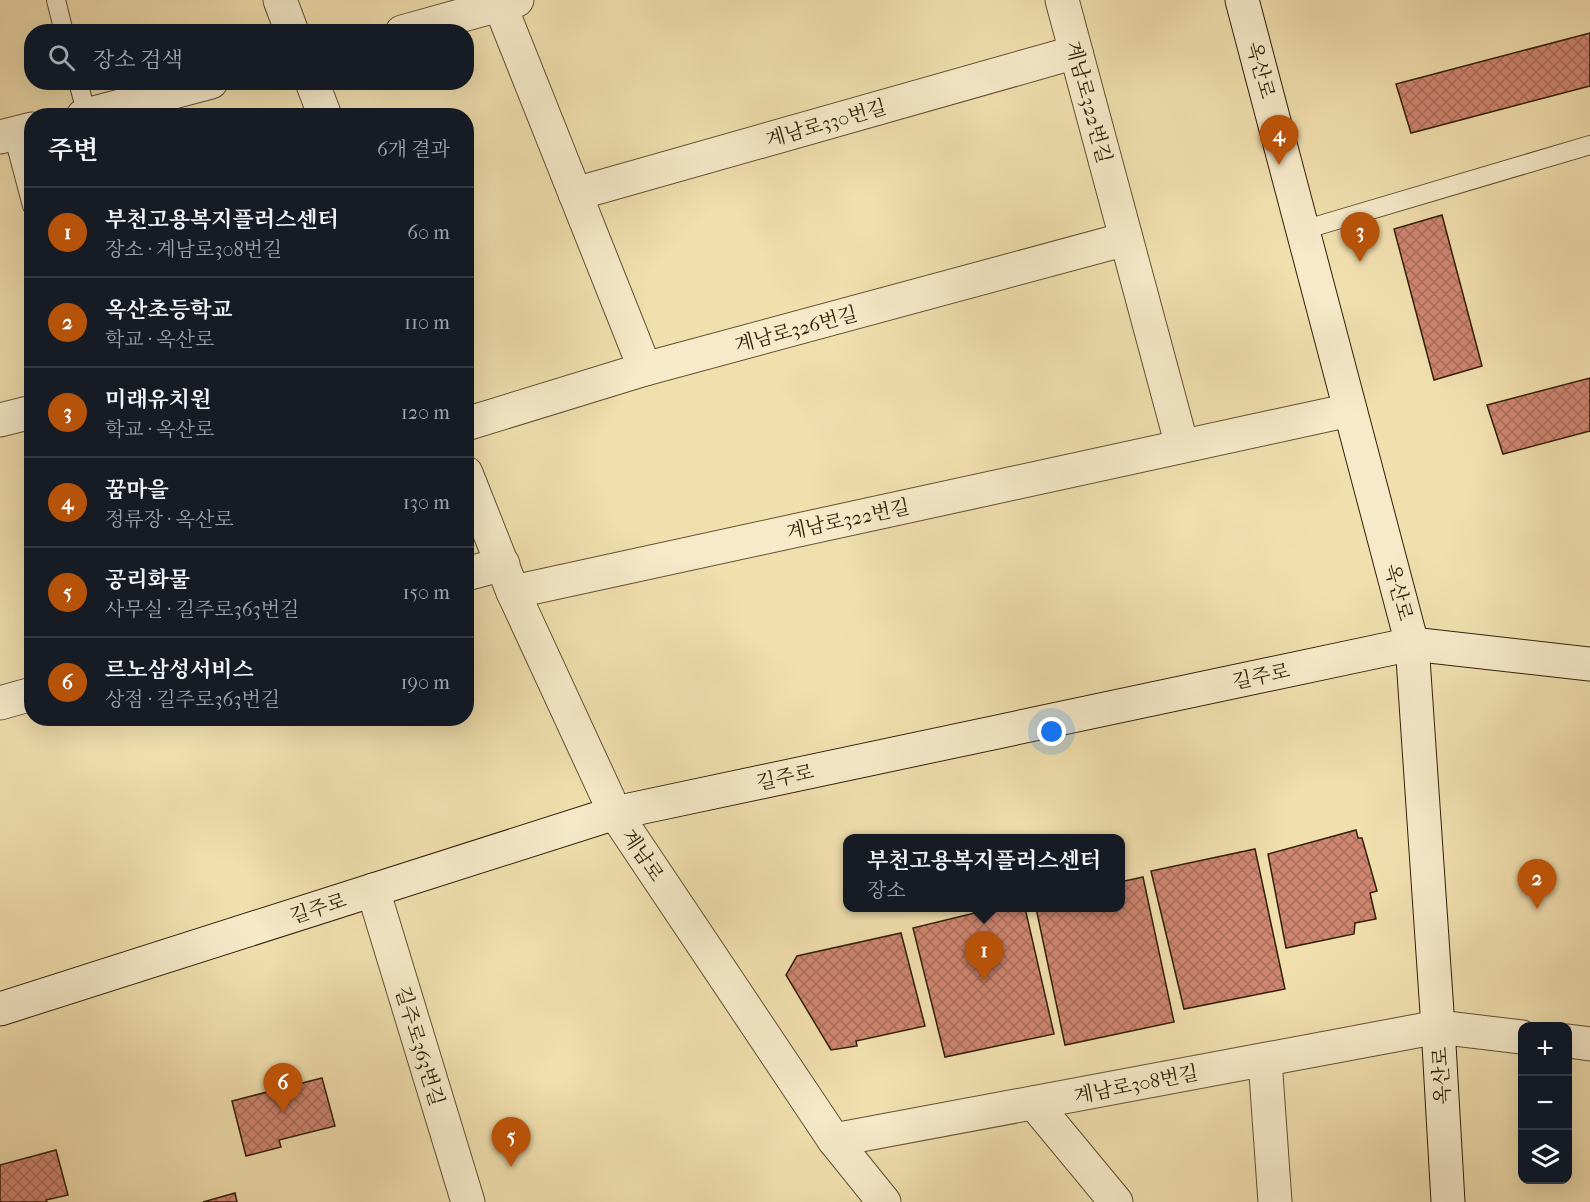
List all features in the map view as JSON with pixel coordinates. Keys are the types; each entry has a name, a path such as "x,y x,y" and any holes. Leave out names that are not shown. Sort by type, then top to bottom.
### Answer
{"street":[{"path":"280,0 289,24"},
{"name":"계남로322번길","path":"1062,0 1182,446"},
{"name":"옥산로","path":"1242,0 1412,644 1448,1202"},
{"path":"429,24 505,2 575,194 645,369"},
{"name":"계남로330번길","path":"575,194 1076,52"},
{"path":"112,108 180,90"},
{"path":"315,90 322,108"},
{"name":"계남로326번길","path":"474,422 645,369 1126,239"},
{"name":"계남로322번길","path":"474,575 508,578 1182,446 1350,410"},
{"path":"0,420 24,414"},
{"name":"계남로","path":"474,493 508,578 615,813 834,1140 884,1202"},
{"name":"길주로","path":"0,1009 615,813 1412,644 1590,664"},
{"path":"0,703 24,696"},
{"name":"길주로363번길","path":"373,890 468,1202"},
{"name":"계남로308번길","path":"834,1140 1438,1028 1518,1037"},
{"path":"1572,1042 1590,1044"},
{"path":"1265,1060 1275,1202"},
{"path":"1034,1103 1116,1202"}],"lane":[{"path":"56,0 62,24"},
{"path":"80,90 84,108"},
{"path":"15,133 24,172"},
{"path":"1303,230 1590,145"}],"building":[{"path":"1590,33 1590,86 1411,133 1396,84"},
{"path":"1442,215 1482,366 1434,380 1394,229"},
{"path":"1590,378 1590,431 1503,454 1487,405"},
{"path":"1356,830 1358,838 1362,838 1377,891 1370,893 1376,919 1355,923 1354,934 1286,948 1268,854"},
{"path":"1255,849 1285,989 1184,1009 1151,871"},
{"path":"1143,877 1174,1022 1065,1045 1037,912 1125,912 1125,881"},
{"path":"979,912 1026,912 1054,1034 945,1057 913,928"},
{"path":"901,933 925,1026 856,1041 857,1046 831,1050 786,975 797,956"},
{"path":"322,1078 335,1126 279,1140 281,1147 246,1156 232,1101"},
{"path":"56,1150 68,1195 46,1200 47,1202 0,1202 0,1165"},
{"path":"235,1193 237,1202 203,1202"}],"place":[{"name":"꿈마을","path":"1279,165"},
{"name":"미래유치원","path":"1360,262"},
{"name":"옥산초등학교","path":"1537,909"},
{"name":"부천고용복지플러스센터","path":"984,981"},
{"name":"르노삼성서비스","path":"283,1113"},
{"name":"공리화물","path":"511,1167"}]}
